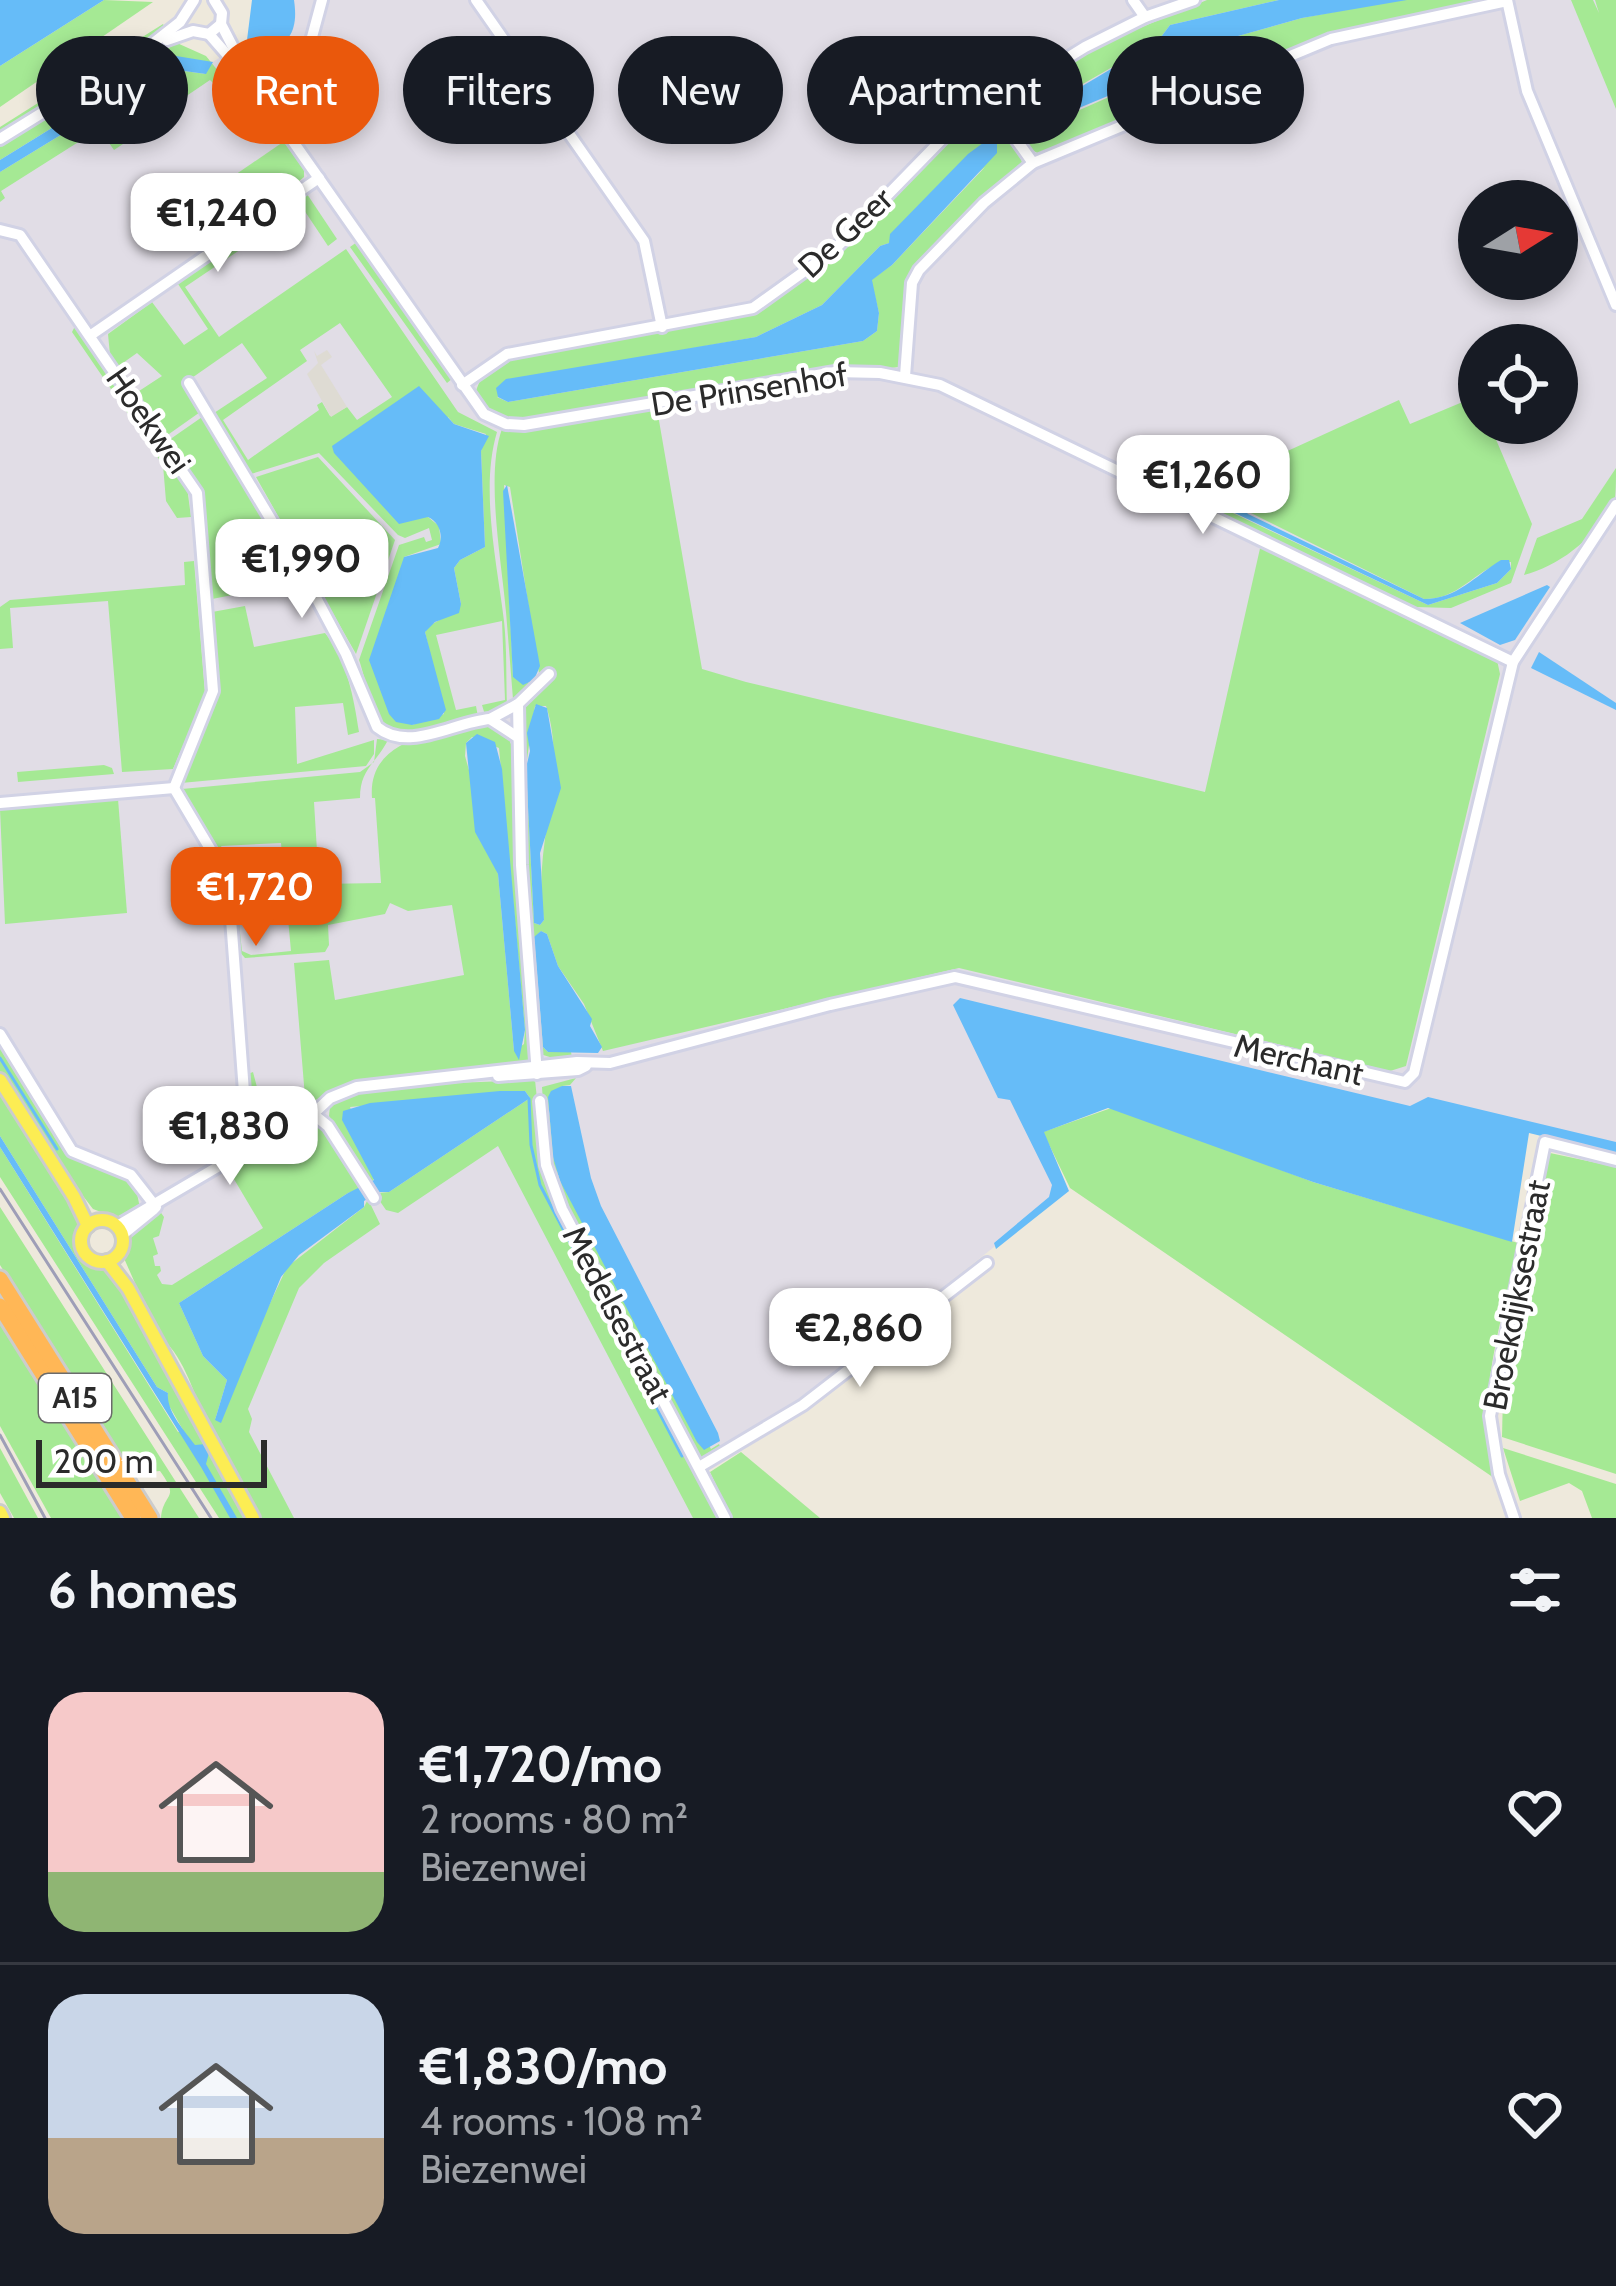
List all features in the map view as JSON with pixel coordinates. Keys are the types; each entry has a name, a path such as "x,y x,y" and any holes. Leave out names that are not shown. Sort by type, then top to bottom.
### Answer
{"highway":[{"name":"A15","path":"0,1279 150,1518"},
{"name":"A15","path":"0,1306 133,1518"}],"main road":[{"path":"0,1080 92,1223 119,1231 112,1258 253,1518"},
{"path":"92,1223 82,1238 84,1251 94,1260 112,1258"}],"street":[{"path":"162,36 185,17 194,0"},
{"name":"De Prinsenhof","path":"214,0 229,36"},
{"path":"179,36 193,31 209,34 232,0"},
{"path":"312,36 322,0"},
{"path":"476,0 644,241 662,327"},
{"path":"1133,0 1145,17"},
{"name":"De Geer","path":"1083,47 1194,0"},
{"path":"905,376 912,283 919,270 984,203 1033,163 1331,39 1507,1 1527,91 1616,305"},
{"path":"185,17 193,31"},
{"name":"De Prinsenhof","path":"209,34 212,37"},
{"path":"0,140 36,117"},
{"name":"De Prinsenhof","path":"295,144 484,414 514,426 835,372 905,376 961,395 1513,662"},
{"name":"De Geer","path":"462,385 507,354 753,308 835,250 936,144"},
{"path":"1019,144 1033,163"},
{"path":"91,335 319,178"},
{"name":"Hoekwei","path":"0,230 20,235 197,493 213,691 174,788"},
{"path":"189,383 304,573 377,727 404,739 490,719 518,704 549,674"},
{"name":"Merchant","path":"314,1114 330,1098 357,1087 610,1064 955,977 1405,1082 1414,1072 1513,662 1616,505"},
{"path":"518,704 522,879 537,1070"},
{"path":"490,719 516,736"},
{"path":"0,802 174,788 227,878 244,1105 256,1135"},
{"path":"0,1034 72,1151 131,1175 156,1207"},
{"name":"Medelsestraat","path":"540,1101 546,1165 562,1209 725,1518"},
{"path":"256,1135 269,1135 314,1114 328,1126 374,1198"},
{"path":"119,1231 243,1152 256,1135"},
{"name":"Broekdijksestraat","path":"1514,1518 1499,1474 1490,1417 1545,1142 1616,1160"},
{"path":"699,1467 802,1405 987,1262"}],"shaded area":[{"path":"279,0 1597,0 1616,46 1616,1149 1533,1128 1421,1131 1025,1032 1059,1196 799,1400 689,1469 713,1518 267,1518 171,1337 147,1249 88,1180 0,1056 0,167 47,144 188,144 188,75 212,62 212,144 379,144 379,36 250,36"},
{"path":"327,350 332,357 321,365 347,407 331,417 307,374 318,363 314,351 317,356"}],"green space":[{"path":"104,0 153,2 103,36 47,36"},
{"path":"1207,0 1279,0 1170,25 1162,36 1121,36"},
{"path":"1397,0 1489,0 1329,35 1304,45 1304,36 1238,36"},
{"path":"1571,0 1593,0 1599,13 1595,0 1616,0 1616,109"},
{"path":"163,24 166,30 157,36 144,36"},
{"path":"1107,42 1107,70 1083,84 1083,54"},
{"path":"36,43 36,82 0,107 0,66"},
{"path":"188,48 212,63 212,82 188,95 188,72 206,74 188,64"},
{"path":"1107,98 1107,127 1083,137 1083,108"},
{"path":"36,104 36,112 0,135 0,127"},
{"path":"35,122 36,138 0,160 0,144"},
{"path":"46,144 75,144 1,191 5,198 0,202 0,172"},
{"path":"280,144 289,144 304,165 304,177 256,216 231,186 232,177"},
{"path":"944,144 1016,144 1018,148 1022,163 975,204 913,271 898,367 519,422 484,409 475,393 481,378 511,358 748,314 836,254","holes":["985,167 892,265 871,280 879,313 877,331 863,341 508,402 497,397 638,358 756,337 822,305 880,246"]},
{"path":"1025,144 1065,144 1041,154"},
{"path":"214,183 242,224 202,253 175,203 204,184"},
{"path":"307,194 337,239 328,246 302,207 268,231 264,225"},
{"path":"252,233 256,239 185,287 219,337 346,249 458,412 497,432 490,502 505,632 507,706 485,715 482,705 505,700 502,621 436,635 456,710 476,706 478,717 404,731 379,717 359,660 399,545 424,537 426,542 432,540 429,528 405,538 398,535 319,453 251,474 214,413 267,378 242,343 186,382 203,410 165,434 136,393 162,376 137,353 120,365 133,388 110,355 108,334 152,302 184,345 208,329 178,284","holes":["340,323 392,397 357,420 347,407 330,416 322,402 317,405 319,410 248,460 223,420 307,361 300,350","448,417 454,424 486,434 481,451 485,547 454,568 461,604 425,632 444,714 412,725 404,557 441,544 439,526 428,517"]},
{"path":"357,242 453,378 447,383 350,247"},
{"path":"75,326 187,487 191,517 177,518 166,501 163,465 72,332"},
{"path":"1399,400 1410,424 1458,404 1458,444 1498,444 1532,524 1511,583 1451,608 1415,607 1187,497","holes":["1218,506 1243,509 1424,599 1449,594 1489,568 1511,562 1511,569 1497,583 1428,605"]},
{"path":"657,409 702,669 1205,792 1261,544 1497,660 1500,674 1406,1066 1390,1071 959,968 603,1051 584,1004 558,966 547,934 541,931 534,938 543,1047 548,1052 571,1052 572,1057 540,1054 495,494 502,429 517,432","holes":["504,485 510,487 539,673 530,683 513,677","535,706 546,706 554,758 540,925 534,923 526,768"]},
{"path":"205,415 300,582 212,599 212,612 245,606 254,647 325,633 344,667 359,732 348,735 343,703 295,707 297,764 374,740 374,754 366,766 181,783 217,695 202,489 169,440"},
{"path":"318,457 395,540 356,654 256,477"},
{"path":"1616,468 1615,498 1590,536 1565,556 1524,575 1537,538 1582,519"},
{"path":"194,561 205,694 173,769 122,772 108,601 10,608 13,648 0,649 0,607 10,600 185,585 184,562"},
{"path":"486,722 508,737 513,749 534,1062 329,1093 268,1125 258,1119 248,1074 253,1072 265,1118 305,1097 294,963 329,960 335,1000 464,975 452,905 408,911 390,903 385,914 328,925 325,952 245,958 237,949 236,897 242,951 251,955 291,951 281,843 221,846 234,870 232,884 182,789 360,772 372,763 360,798 314,802 319,884 381,883 374,777 394,750 429,735","holes":["472,737 499,748 525,1030 524,1044 514,1051 498,874 465,756"]},
{"path":"377,739 388,740 383,748 374,761"},
{"path":"104,765 114,774 18,782 17,772"},
{"path":"118,799 127,913 5,924 0,809"},
{"path":"0,1042 72,1156 135,1184 140,1208 119,1219 93,1209 0,1071"},
{"path":"576,1078 562,1086 549,1112 558,1175 711,1449 719,1444 723,1452 699,1461 555,1187 546,1147 542,1087"},
{"path":"535,1080 545,1174 721,1518 693,1518 498,1146 398,1213 386,1210 377,1197 530,1098 525,1091 350,1107 376,1177 371,1182 329,1116 330,1106 366,1092"},
{"path":"0,1089 78,1215 79,1255 113,1275 247,1518 219,1518 0,1177 0,1147 178,1432 183,1430 167,1402 168,1393 157,1387 0,1136"},
{"path":"1114,1107 1313,1182 1518,1243 1489,1392 1487,1422 1497,1480 1070,1188 1043,1132"},
{"path":"305,1119 324,1126 360,1189 179,1303 203,1356 227,1380 215,1420 287,1267 368,1199 380,1224 324,1263 299,1288 248,1409 249,1432 294,1518 258,1518 216,1443 180,1362 158,1335 123,1256 130,1234 159,1210 164,1217 159,1236 153,1238 158,1254 153,1256 155,1266 160,1266 157,1275 162,1284 172,1285 263,1228 228,1169"},
{"path":"1550,1153 1616,1167 1616,1474 1502,1437 1503,1393"},
{"path":"0,1207 199,1518 161,1518 170,1492 166,1480 160,1471 136,1473 125,1462 0,1265"},
{"path":"0,1319 125,1518 51,1518 0,1426"},
{"path":"0,1448 38,1518 14,1518 0,1493"},
{"path":"1503,1448 1616,1484 1616,1518 1592,1518 1582,1491 1569,1483 1520,1501"},
{"path":"741,1452 820,1518 731,1518 710,1472"}],"water":[{"path":"0,0 104,0 47,36 36,36 36,43 0,66"},
{"path":"252,0 294,0 289,36 248,36"},
{"path":"1279,0 1407,0 1302,18 1238,36 1162,36 1170,25"},
{"path":"188,58 212,62 206,74 188,72"},
{"path":"1107,71 1107,96 1083,106 1083,86"},
{"path":"36,138 36,144 46,144 0,172 0,160"},
{"path":"982,144 997,144 997,153 892,265 872,280 879,313 877,331 863,341 508,402 498,397 496,388 506,379 756,337 822,305 880,246 889,243 890,234"},
{"path":"419,386 454,424 489,436 481,451 485,547 454,568 459,613 435,622 425,632 446,710 439,719 412,725 396,722 389,714 369,660 404,557 438,548 440,530 428,517 399,524 332,446"},
{"path":"507,485 540,666 534,680 523,685 513,677 503,491"},
{"path":"1217,490 1229,493 1248,514 1424,599 1456,591 1501,560 1509,560 1511,569 1497,583 1428,605 1218,505 1213,500"},
{"path":"1547,585 1515,640 1500,645 1460,623"},
{"path":"1539,652 1616,703 1616,710 1531,668"},
{"path":"536,704 547,708 561,788 540,853 544,920 540,925 534,923 526,768 527,733"},
{"path":"477,734 495,742 502,769 525,1030 519,1060 514,1051 498,874 475,832 466,743"},
{"path":"541,931 547,934 558,966 592,1019 590,1026 602,1047 598,1053 548,1052 543,1047 534,937"},
{"path":"960,998 1410,1106 1428,1097 1616,1142 1616,1154 1529,1133 1512,1242 1313,1182 1108,1108 1044,1132 1069,1191 996,1249 994,1243 1049,1197 1052,1185 1010,1100 998,1098 953,1005"},
{"path":"562,1086 571,1086 601,1206 718,1433 720,1441 704,1450 560,1181 548,1097"},
{"path":"525,1091 530,1098 389,1192 364,1201 364,1207 299,1255 281,1277 221,1423 215,1420 227,1380 203,1356 179,1303 374,1180 342,1120 343,1111 370,1103"},
{"path":"0,1136 157,1387 168,1393 177,1420 195,1445 206,1444 210,1449 206,1464 237,1518 230,1518 0,1147"}],"waterway":[{"path":"0,1058 57,1149"},
{"path":"529,1099 531,1145 540,1185 682,1456"}],"railway":[{"path":"0,1189 211,1518"},
{"path":"0,1435 45,1518"}]}
